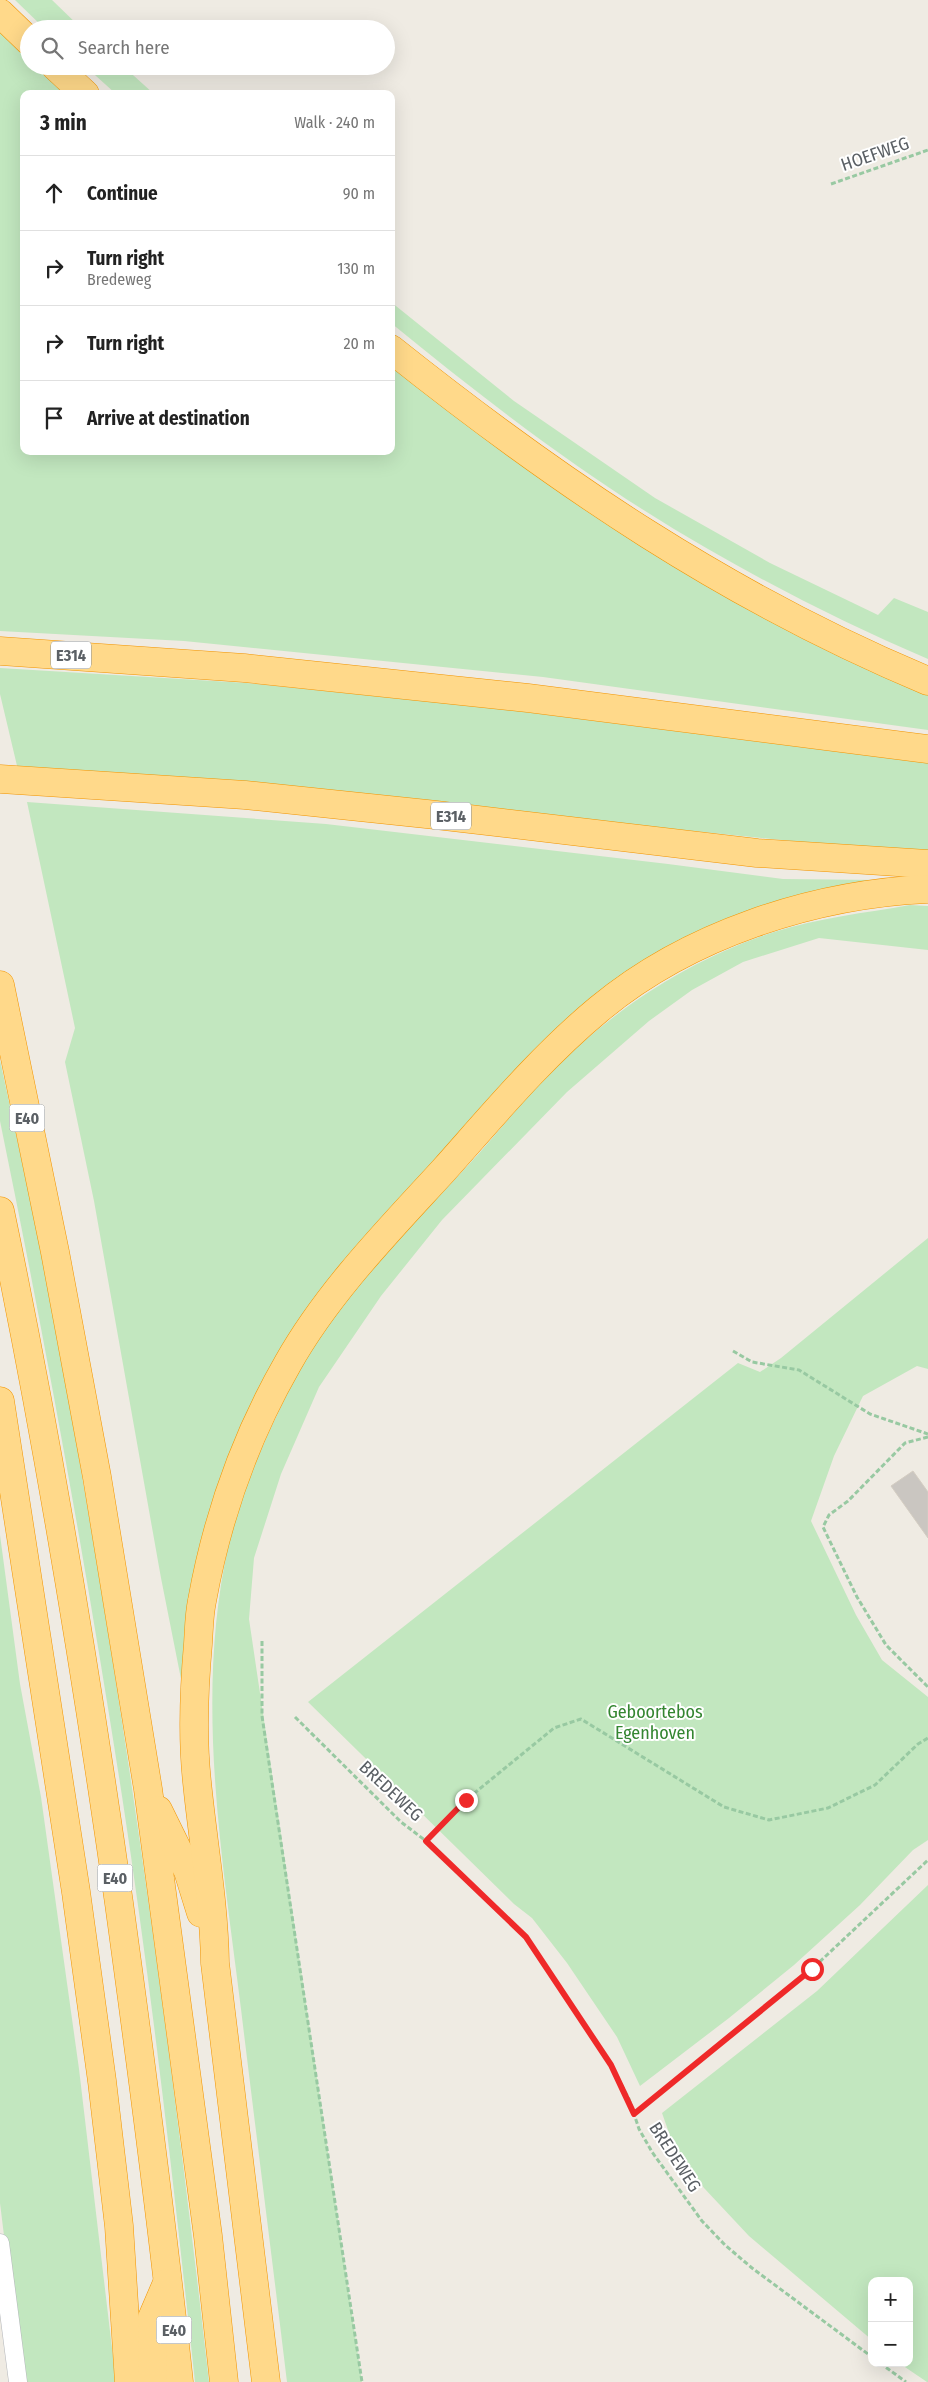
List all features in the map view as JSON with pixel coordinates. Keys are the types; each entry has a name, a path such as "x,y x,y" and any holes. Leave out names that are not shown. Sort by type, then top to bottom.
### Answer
{"highway":[{"path":"0,13 20,32"},
{"path":"65,75 81,90"},
{"path":"395,352 580,492 650,537 717,577 796,620 928,681"},
{"name":"E314","path":"0,651 254,669 528,698 928,749"},
{"name":"E314","path":"0,779 55,781 245,795 436,815 758,853 928,864"},
{"path":"266,2382 215,1963 215,1918 196,1779 195,1683 201,1603 220,1524 247,1443 288,1362 328,1304 383,1238 522,1082 602,1007 650,974 702,945 745,926 803,907 879,894 928,889"},
{"name":"E40","path":"0,985 53,1243 96,1467 148,1790 208,2236 224,2382"},
{"name":"E40","path":"0,1211 88,1686 132,1994 179,2382"},
{"path":"0,1401 76,1892 102,2081 119,2226 129,2382"},
{"path":"148,1790 188,1871 215,1963"},
{"path":"154,2382 152,2318 168,2279"}],"street":[{"path":"0,2244 18,2382"}],"path":[{"name":"HOEFWEG","path":"831,184 928,150"},
{"path":"733,1351 752,1362 799,1370 870,1414 928,1435"},
{"path":"928,1435 905,1443 848,1501 829,1515 823,1527 857,1597 886,1645 928,1687"},
{"path":"262,1641 262,1716 362,2382"},
{"name":"BREDEWEG","path":"295,1717 401,1822 426,1841 526,1937 611,2065 639,2129 652,2152 702,2221 725,2245 810,2313 868,2354"},
{"path":"426,1841 466,1800 554,1728 581,1719 724,1807 769,1820 828,1808 874,1785 918,1744 928,1738"},
{"path":"634,2114 812,1969 928,1860"},
{"path":"885,2367 906,2382"}],"green space":[{"path":"15,0 52,0 73,20 36,20"},
{"path":"0,27 20,46 20,75 50,75 66,90 20,90 20,455 395,455 395,365 928,692 928,730 543,677 184,641 0,631"},
{"path":"95,75 133,75 150,90 112,90"},
{"path":"395,305 514,401 655,498 770,563 878,615 894,598 928,612 928,659 844,621 789,593 666,524 545,443 395,326"},
{"path":"0,668 247,683 503,709 928,763 928,852 861,848 594,821 18,770 0,694"},
{"path":"27,802 326,824 783,879 879,880 610,985 259,1392 182,1684 161,1578 94,1201 65,1062 75,1028"},
{"path":"910,905 928,906 928,950 819,938 743,962 692,990 649,1021 567,1092 442,1220 381,1296 319,1387 281,1474 254,1558 249,1619 362,2382 287,2382 226,1893 215,1776 212,1718 213,1659 219,1601 234,1524 255,1465 289,1390 307,1358 349,1298 535,1088 569,1054 650,991 710,957 774,932 807,923"},
{"path":"0,1060 37,1232 68,1397 115,1677 175,2099 209,2382 195,2382 162,2089 133,1869 109,1711 50,1373 0,1121"},
{"name":"Geboortebos Egenhoven","path":"928,1238 928,1369 917,1366 863,1396 834,1456 811,1521 856,1615 882,1660 928,1697 928,1840 913,1850 860,1905 794,1965 729,2018 640,2086 617,2037 567,1963 532,1918 514,1904 308,1702 738,1363 760,1372 781,1358"},
{"path":"0,1535 20,1684 41,1797 79,2069 116,2382 22,2382 0,2203"},
{"path":"928,1885 928,2382 905,2367 913,2367 913,2277 868,2277 868,2337 749,2236 704,2188 675,2150 662,2113 817,1991"}],"building":[{"path":"913,1471 928,1492 928,1538 891,1486"}],"route":[{"path":"466,1800 426,1841 526,1937 581,2016 611,2065 629,2099 634,2114 812,1969"}]}
